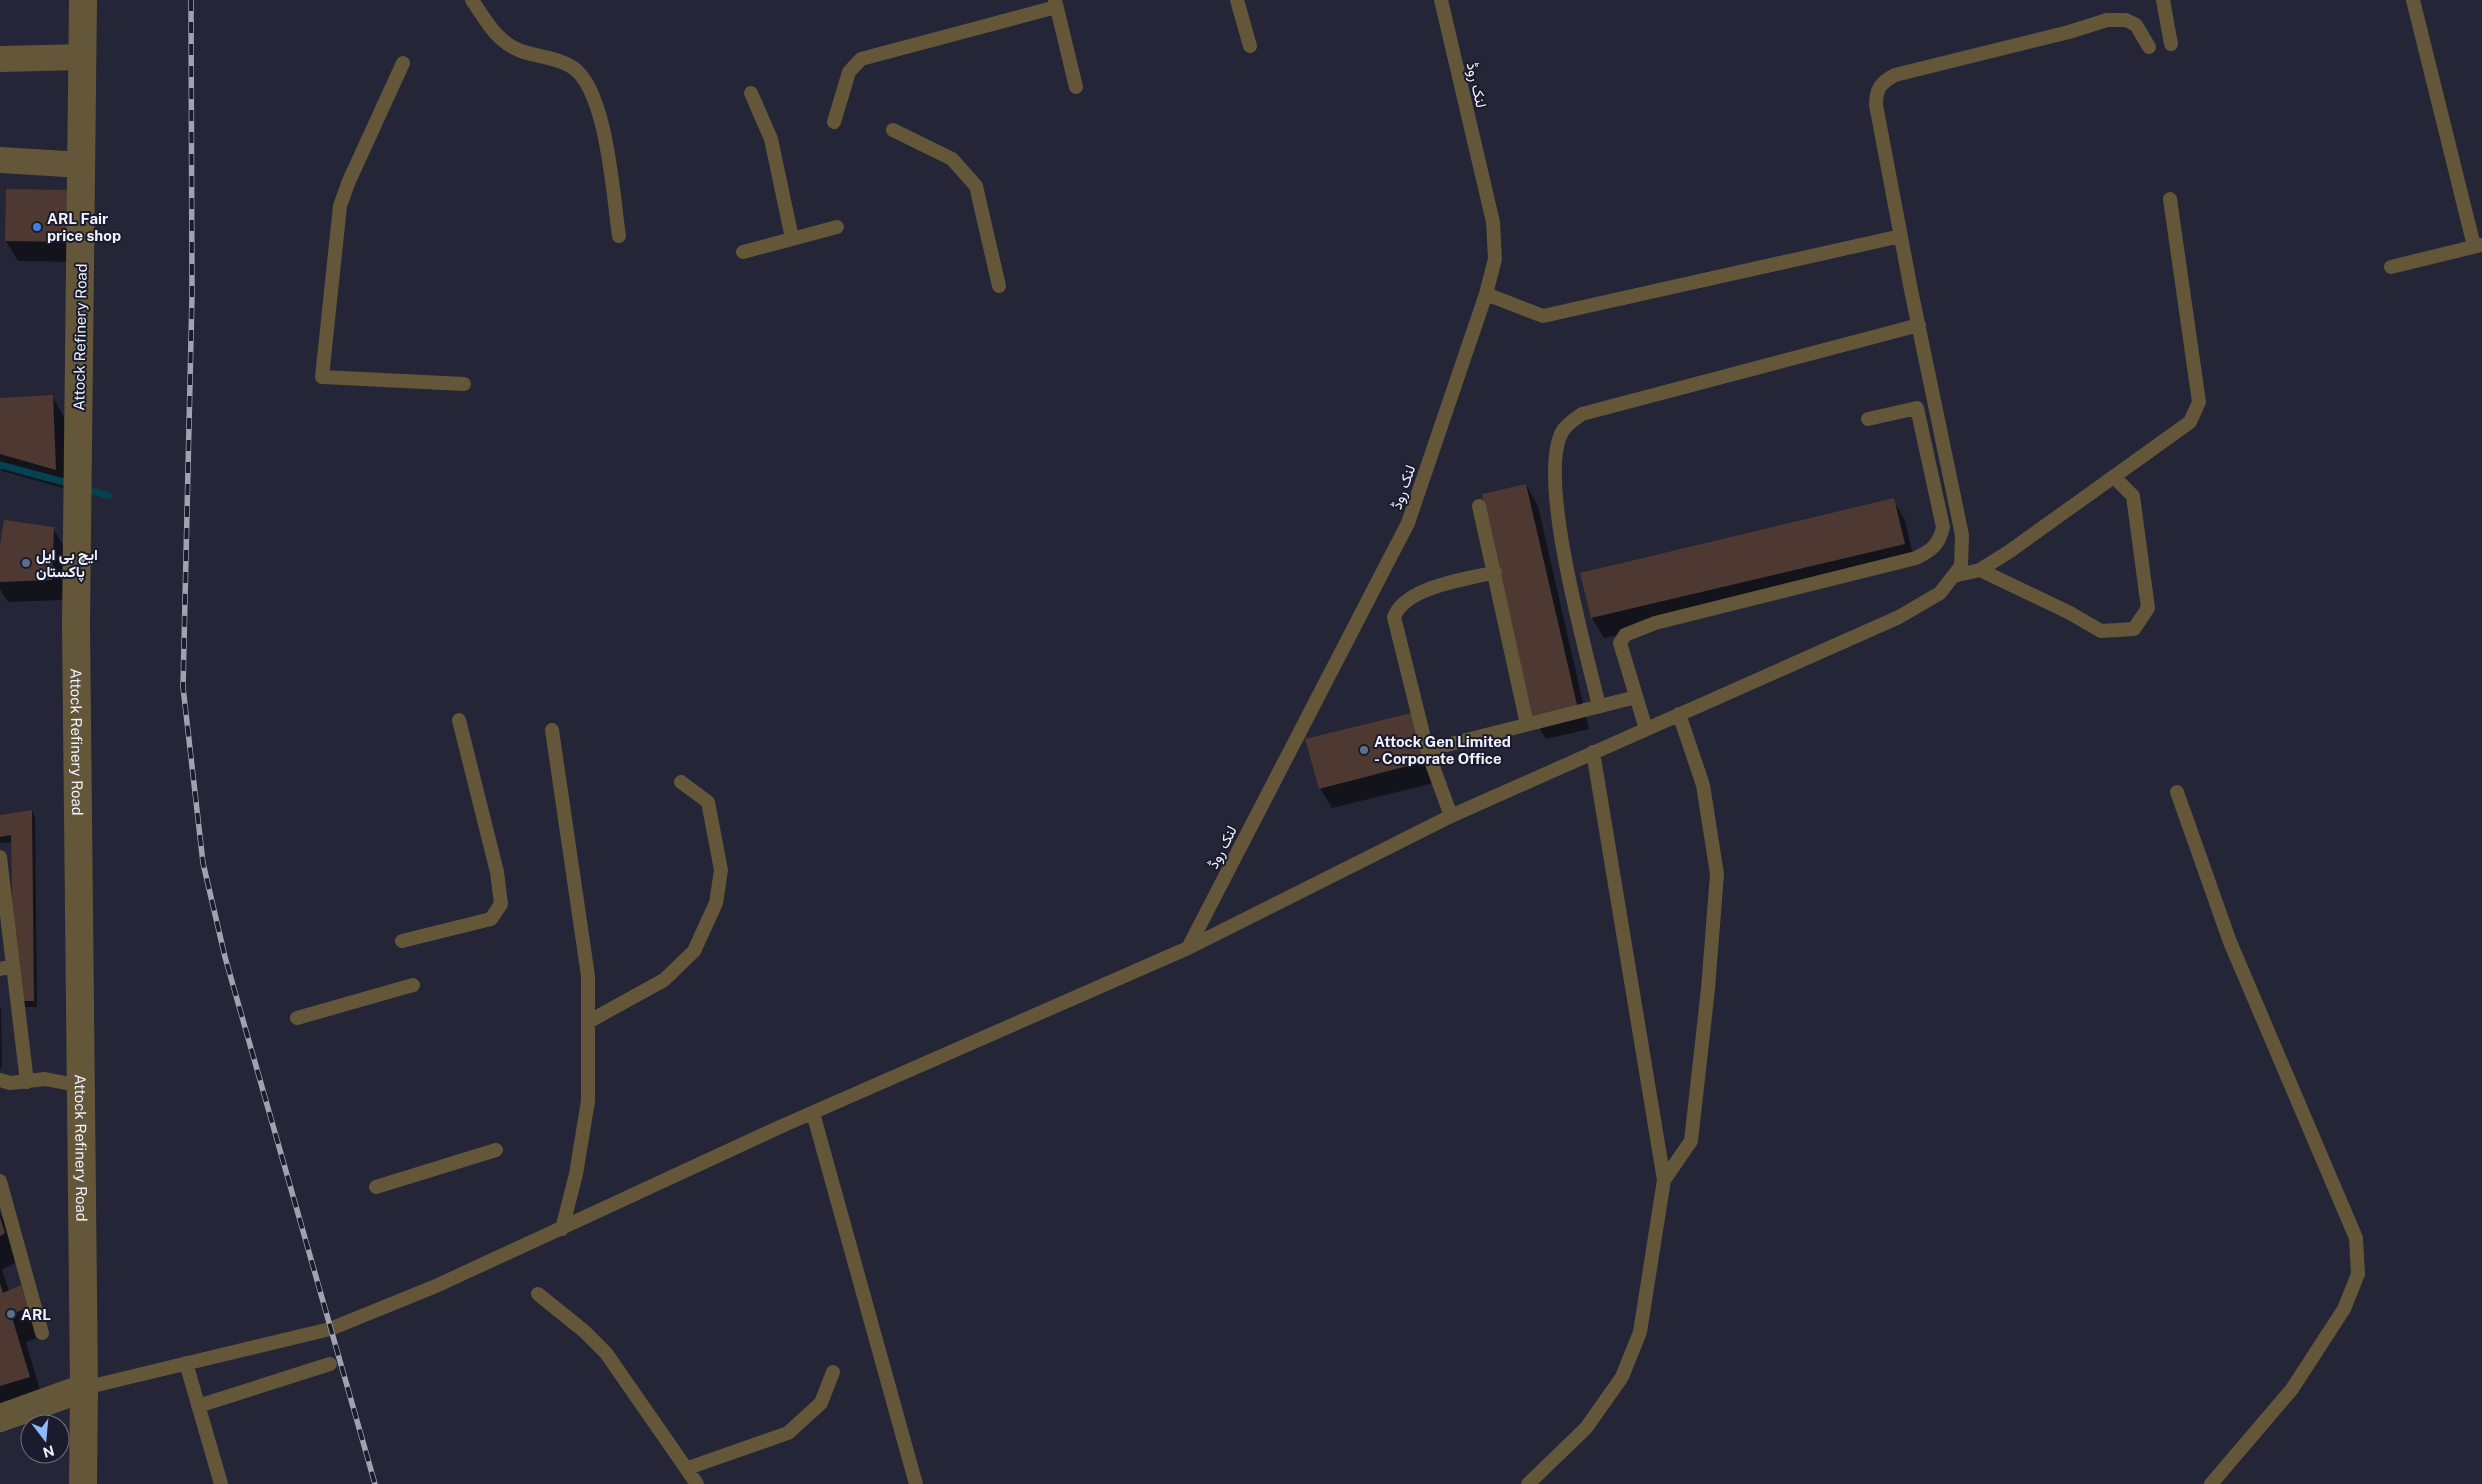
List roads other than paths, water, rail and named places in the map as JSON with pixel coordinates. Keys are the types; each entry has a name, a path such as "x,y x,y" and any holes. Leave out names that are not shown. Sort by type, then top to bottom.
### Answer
{"street":[{"name":"Attock Refinery Road","path":"83,0 76,624 84,1388 83,1484"},
{"path":"0,59 83,58"},
{"path":"0,160 82,165"},
{"path":"0,1418 84,1388"}],"lane":[{"path":"472,0 497,38 523,52 573,67 589,88 601,114 619,236"},
{"path":"1237,0 1250,46"},
{"name":"لنک روڈ","path":"1188,948 1408,523 1486,294 1495,259 1493,222 1441,0"},
{"path":"2163,0 2171,44"},
{"path":"2392,267 2478,245 2413,0"},
{"path":"834,122 849,72 862,59 1056,3 1076,88"},
{"path":"84,1388 330,1329 436,1286 813,1113 1188,948 1452,816 1899,617 1940,593 1961,566 1962,536 1918,325 1876,105 1876,91 1884,80 1895,75 2069,32 2107,20 2126,20 2136,25 2149,47"},
{"path":"403,62 349,181 340,206 322,377 464,384"},
{"path":"751,93 771,139 792,238"},
{"path":"894,130 952,159 976,186 999,286"},
{"path":"1953,576 1980,570 2190,422 2199,402 2170,199"},
{"path":"743,252 837,227"},
{"path":"1486,294 1543,316 1901,236"},
{"path":"1599,706 1568,572 1557,512 1555,457 1564,429 1582,414 1918,325"},
{"path":"1646,729 1620,643 1625,635 1655,623 1916,558 1934,549 1940,539 1942,527 1917,408 1868,419"},
{"path":"1980,570 2101,631 2134,629 2148,608 2133,496 2114,477"},
{"path":"1479,506 1528,724"},
{"path":"1452,816 1427,750 1394,617 1409,598 1426,591 1495,572"},
{"path":"1427,750 1636,697"},
{"path":"1664,1180 1691,1141 1708,989 1717,874 1703,785 1679,714"},
{"path":"402,940 491,919 501,904 497,872 459,720"},
{"path":"552,730 588,976 588,1101 576,1174 562,1229"},
{"path":"1528,1484 1586,1428 1622,1377 1640,1332 1664,1180 1593,752"},
{"path":"588,1022 664,980 694,951 716,903 721,870 708,802 681,782"},
{"path":"2177,792 2230,942 2356,1238 2358,1274 2344,1309 2292,1389 2211,1484"},
{"path":"0,857 7,967 26,1082"},
{"path":"297,1018 413,985"},
{"path":"0,1080 10,1083 45,1079 81,1086"},
{"path":"813,1113 916,1484"},
{"path":"376,1187 496,1150"},
{"path":"0,1181 42,1333"},
{"path":"538,1294 584,1331 606,1353 688,1468 697,1484"},
{"path":"186,1363 221,1484"},
{"path":"198,1406 330,1364"},
{"path":"688,1468 788,1433 821,1402 833,1372"}],"waterway":[{"path":"0,465 71,484"},
{"path":"84,488 109,496"}],"railway":[{"path":"191,0 192,296 183,687 203,863 225,957 375,1484"}],"place":[{"name":"ARL Fair price shop","path":"37,227"},
{"name":"ایچ بی ایل پاکستان","path":"26,563"},
{"name":"Attock Gen Limited - Corporate Office","path":"1364,750"},
{"name":"ARL","path":"11,1314"}]}
